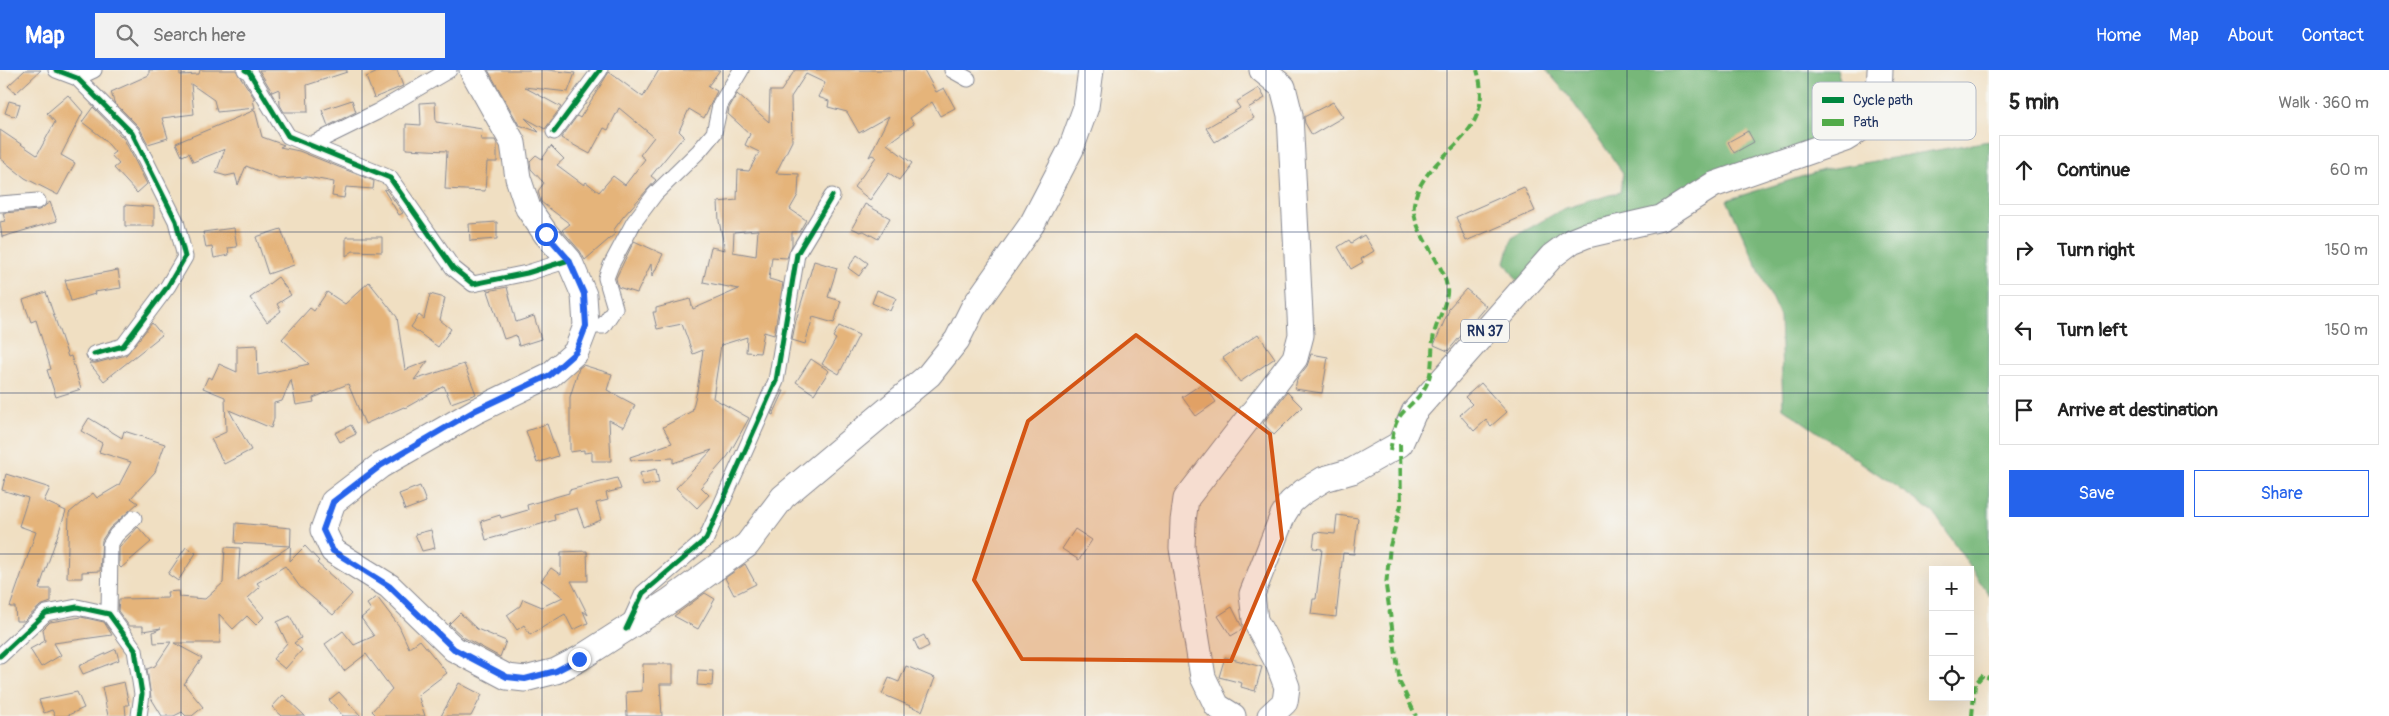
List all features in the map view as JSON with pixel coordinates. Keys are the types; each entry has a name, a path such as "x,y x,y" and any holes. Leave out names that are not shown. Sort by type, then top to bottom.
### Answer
{"main road":[{"path":"472,70 513,142 518,178 528,208 546,234 569,260 584,294 586,326 576,352 550,375 476,410 380,466 333,502 323,530 333,551 389,586 454,649 507,677 525,679 556,671 579,659 671,600 746,545 783,497 929,375 957,340 973,308 1032,224 1072,149 1086,107 1091,70"},
{"path":"1233,716 1217,706 1204,677 1182,548 1183,521 1186,499 1295,358 1301,336 1290,115 1283,87 1262,70"},
{"name":"RN 37","path":"1270,716 1285,702 1287,687 1278,662 1256,620 1252,594 1283,515 1291,502 1324,479 1352,471 1400,444 1414,412 1552,256 1565,246 1587,235 1661,218 1713,185 1842,140"}],"street":[{"path":"56,70 77,78 132,132 176,221 185,257 168,286 123,346 94,354"},
{"path":"77,78 94,70"},
{"path":"245,70 249,72 288,136 390,178 453,268 473,284 527,274 569,260"},
{"path":"310,145 377,112 449,70"},
{"path":"554,132 600,70"},
{"path":"586,326 603,326 611,314 614,308 606,278 610,265 634,222 654,194 699,152 714,133 720,105 741,70"},
{"path":"952,70 968,79"},
{"path":"626,629 643,593 706,539 776,381 797,254 832,196"},
{"path":"0,204 38,201"},
{"path":"134,518 116,535 110,545 109,614 135,650 142,694 139,716"},
{"path":"0,656 46,614 77,607 109,614"}],"highlighted area":[{"path":"1136,335 1270,434 1282,539 1231,661 1022,659 974,580 1028,421"}],"green space":[{"path":"1546,70 1837,70 1841,82 1812,82 1812,140 1815,140 1749,165 1518,282 1505,262 1512,238 1563,209 1620,192 1623,173 1567,94"},
{"path":"1989,141 1989,595 1974,573 1974,566 1970,566 1934,513 1783,408 1780,317 1727,200 1823,170"}],"building":[{"path":"25,70 41,70 16,93 8,86"},
{"path":"149,70 180,70 180,75 199,74 200,70 236,70 255,99 253,100 255,108 217,112 214,100 191,84 194,114 162,118 168,138 148,144 139,127 114,102 111,92 149,75"},
{"path":"259,70 347,70 347,72 307,85 308,112 284,112 280,105 279,89 272,92"},
{"path":"383,70 397,70 403,86 374,98 366,77"},
{"path":"488,70 547,70 575,73 568,92 524,87 561,107 545,129 525,118 539,132 519,125"},
{"path":"659,70 720,70 708,86 717,91 704,118 689,109 679,131 684,136 651,176 656,180 623,217 613,231 616,233 585,260 580,251 562,230 570,224 541,202 538,191 544,183 531,169 530,161 536,155 542,159 551,146 564,159 557,165 584,185 586,182 599,192 613,176 625,185 645,159 640,155 654,137 619,108 608,130 604,128 590,154 561,138 577,116 580,118 609,72 643,97"},
{"path":"795,70 924,70 936,92 944,88 955,108 940,116 932,102 910,118 914,124 887,144 912,163 899,180 889,173 870,200 854,187 876,157 872,155 869,157 889,116 859,133 847,112 828,107 829,101 818,97 825,83 806,74 791,97 792,141 776,173 799,174 798,195 790,209 806,220 799,232 792,232 792,245 787,258 772,257 769,279 783,283 774,335 764,332 760,353 746,352 747,337 721,345 713,398 749,418 728,456 701,487 709,495 697,508 676,488 712,450 673,463 673,458 631,460 630,457 672,443 663,427 692,411 697,391 703,350 693,354 682,324 657,329 653,312 656,312 656,308 690,299 693,309 739,289 703,282 711,247 725,250 719,221 718,202 737,200 738,170 749,171 759,152 745,145 750,134 728,114 729,108 737,94 769,122 770,91 781,91","holes":["758,230 756,256 733,252 734,232"]},
{"path":"1259,88 1265,98 1248,108 1254,118 1215,142 1206,128 1240,108 1236,102"},
{"path":"68,95 83,112 61,155 75,163 58,195 25,178 0,158 0,130 37,155 55,122 47,113"},
{"path":"352,100 356,112 328,126 322,110"},
{"path":"9,101 20,104 16,117 5,113"},
{"path":"435,102 436,122 482,129 481,140 495,140 497,144 497,162 487,162 485,191 445,189 447,151 406,149 406,124 421,125 420,103"},
{"path":"1333,102 1343,117 1312,135 1305,123 1304,117"},
{"path":"93,107 124,139 147,184 137,193 114,168 119,164 111,155 115,152 103,138 82,122"},
{"path":"255,110 262,137 284,145 280,147 299,151 374,181 373,189 346,187 344,198 332,196 334,182 307,177 279,179 246,166 238,185 235,174 226,176 216,173 225,149 193,162 189,153 182,156 176,143"},
{"path":"1748,131 1754,142 1734,153 1728,142"},
{"path":"1524,187 1535,211 1466,241 1456,217"},
{"path":"386,189 403,213 399,215 384,190"},
{"path":"50,202 57,221 2,237 0,222 5,221 3,213 39,210"},
{"path":"865,204 890,218 878,239 864,231 860,232 852,228"},
{"path":"125,205 154,207 154,226 125,226"},
{"path":"497,222 497,239 470,241 469,224"},
{"path":"234,228 237,247 228,248 229,255 214,258 212,247 206,248 203,232"},
{"path":"281,229 294,265 268,274 256,237"},
{"path":"1364,235 1374,251 1361,259 1363,262 1351,269 1338,247 1349,240 1351,243"},
{"path":"346,237 382,237 382,252 353,251 346,256"},
{"path":"634,241 663,254 652,277 651,264 637,293 618,287 616,278"},
{"path":"857,255 868,263 859,276 848,268"},
{"path":"814,261 837,268 828,297 841,301 834,323 813,317 805,344 792,340 796,320"},
{"path":"118,270 121,288 94,292 95,294 71,301 65,280"},
{"path":"278,277 291,295 277,304 281,311 267,322 250,298"},
{"path":"369,282 397,317 405,370 428,361 414,380 464,364 476,394 451,403 444,386 405,408 365,424 348,384 313,398 314,402 296,405 291,380 282,401 274,403 274,419 271,428 229,410 251,450 224,464 211,439 226,432 225,397 203,388 208,377 212,379 219,364 237,372 237,346 257,345 258,375 309,364 282,339 310,308 314,311 327,292 345,304"},
{"path":"507,287 516,322 534,316 541,339 519,346 516,335 504,339 488,291"},
{"path":"1466,289 1486,306 1448,351 1434,345 1448,309"},
{"path":"877,290 896,298 890,311 872,303"},
{"path":"46,292 68,357 71,356 81,389 56,397 47,370 51,369 36,320 31,322 23,300"},
{"path":"430,294 445,298 440,320 451,329 438,347 411,327 419,315 424,319"},
{"path":"152,323 162,335 104,381 89,363 126,355"},
{"path":"839,326 859,335 839,374 822,364 836,339 833,337"},
{"path":"1258,334 1275,358 1240,382 1223,358"},
{"path":"1311,354 1328,357 1322,393 1295,389 1297,379 1307,366"},
{"path":"811,359 829,371 814,394 796,382"},
{"path":"583,365 612,374 607,390 635,405 624,427 609,420 611,461 592,461 592,452 584,453 584,450 570,452 570,397 579,368"},
{"path":"1203,383 1216,402 1196,416 1182,397"},
{"path":"1481,383 1507,412 1491,426 1486,420 1474,431 1460,415 1472,404 1465,397"},
{"path":"782,391 784,391 773,415 771,414"},
{"path":"1287,392 1302,407 1274,435 1263,423"},
{"path":"89,418 122,438 124,431 165,444 155,472 131,498 138,503 110,528 102,540 100,571 82,572 82,578 67,578 69,513 93,493 97,498 119,485 131,462 99,452 102,443 81,431"},
{"path":"547,424 558,456 537,463 526,431"},
{"path":"351,425 356,434 340,442 335,433"},
{"path":"656,469 659,483 643,486 640,473"},
{"path":"6,474 50,488 44,501 66,511 39,589 51,589 51,602 40,606 24,621 16,621 15,607 10,607 36,532 19,526 28,498 2,490"},
{"path":"617,478 621,489 606,493 608,500 596,503 601,520 584,527 577,508 554,514 555,520 486,540 481,521 500,515 501,518 528,510 527,505 569,493 569,490"},
{"path":"420,486 426,502 405,510 399,494"},
{"path":"1337,515 1358,518 1354,554 1343,553 1336,617 1311,614 1313,599 1316,599 1322,549 1313,548 1315,532 1335,534"},
{"path":"236,523 291,528 290,561 305,546 319,561 317,563 352,594 333,615 300,587 285,566 257,583 260,587 248,598 264,617 256,625 247,616 233,629 219,614 220,643 174,643 202,658 184,684 203,707 192,716 186,716 182,712 174,716 162,716 151,698 147,669 155,666 171,642 154,643 153,632 161,628 143,631 143,626 129,626 118,611 119,599 168,598 167,592 178,591 179,597 205,599 223,583 225,547 240,548 238,580 290,546 235,543"},
{"path":"138,527 151,542 121,568 119,566 119,548"},
{"path":"1075,529 1092,540 1079,560 1062,549"},
{"path":"431,530 435,548 422,551 415,534"},
{"path":"186,547 196,553 178,581 168,574"},
{"path":"587,551 588,581 571,581 588,615 583,611 588,623 573,630 565,614 530,635 524,625 517,630 507,615 520,606 523,599 542,607 563,597 541,581 551,568 561,575 561,552"},
{"path":"745,564 756,584 734,595 725,578"},
{"path":"705,593 715,599 698,629 674,616"},
{"path":"377,597 399,626 409,648 420,640 447,673 418,695 425,716 377,716 372,711 392,689 366,654 344,671 325,644 343,631 354,645 374,636 361,618 371,610 367,604"},
{"path":"1232,607 1243,629 1231,636 1218,616"},
{"path":"460,613 477,629 506,641 500,657 463,637 449,624"},
{"path":"290,616 301,638 294,643 302,650 285,669 273,659 287,643 277,622"},
{"path":"81,617 104,622 112,635 54,643 61,655 41,667 30,649 45,641 43,629 50,622"},
{"path":"924,635 929,646 919,651 914,640"},
{"path":"116,649 119,660 83,674 79,666"},
{"path":"1225,657 1262,667 1255,691 1241,687 1242,683 1219,677"},
{"path":"643,664 673,664 673,684 660,684 662,716 627,716 626,692 642,691"},
{"path":"906,666 935,678 922,711 882,694 889,678 899,682"},
{"path":"698,670 713,671 712,686 697,685"},
{"path":"124,682 129,705 125,705 126,716 108,716 102,687"},
{"path":"459,683 482,695 471,716 441,716"},
{"path":"77,692 84,708 66,716 55,716 52,710 44,713 39,700"},
{"path":"339,692 361,716 343,716 329,700"},
{"path":"283,695 305,716 282,716 272,707"}],"marked path":[{"path":"1390,451 1397,421 1421,393 1430,376 1434,334 1447,294 1442,271 1417,223 1414,211 1415,199 1422,182 1433,167 1459,142 1470,128 1478,112 1481,93 1477,70"},
{"path":"1400,444 1401,505 1390,546 1386,586 1400,683 1416,716"},
{"path":"1972,716 1975,684 1983,675 1989,678"}],"cycle path":[{"path":"56,70 77,78 132,133 176,221 185,257 168,286 123,346 94,354"},
{"path":"245,70 249,72 288,136 390,178 453,268 473,284 527,273 569,260"},
{"path":"554,132 600,70"},
{"path":"626,629 643,593 706,539 776,381 797,254 832,196"},
{"path":"0,656 46,613 77,607 109,614 135,650 142,694 139,716"}],"route":[{"path":"546,234 569,260 584,294 586,326 576,352 550,375 476,410 380,466 333,502 323,530 333,551 389,586 454,649 507,677 525,679 556,671 579,659"}]}
